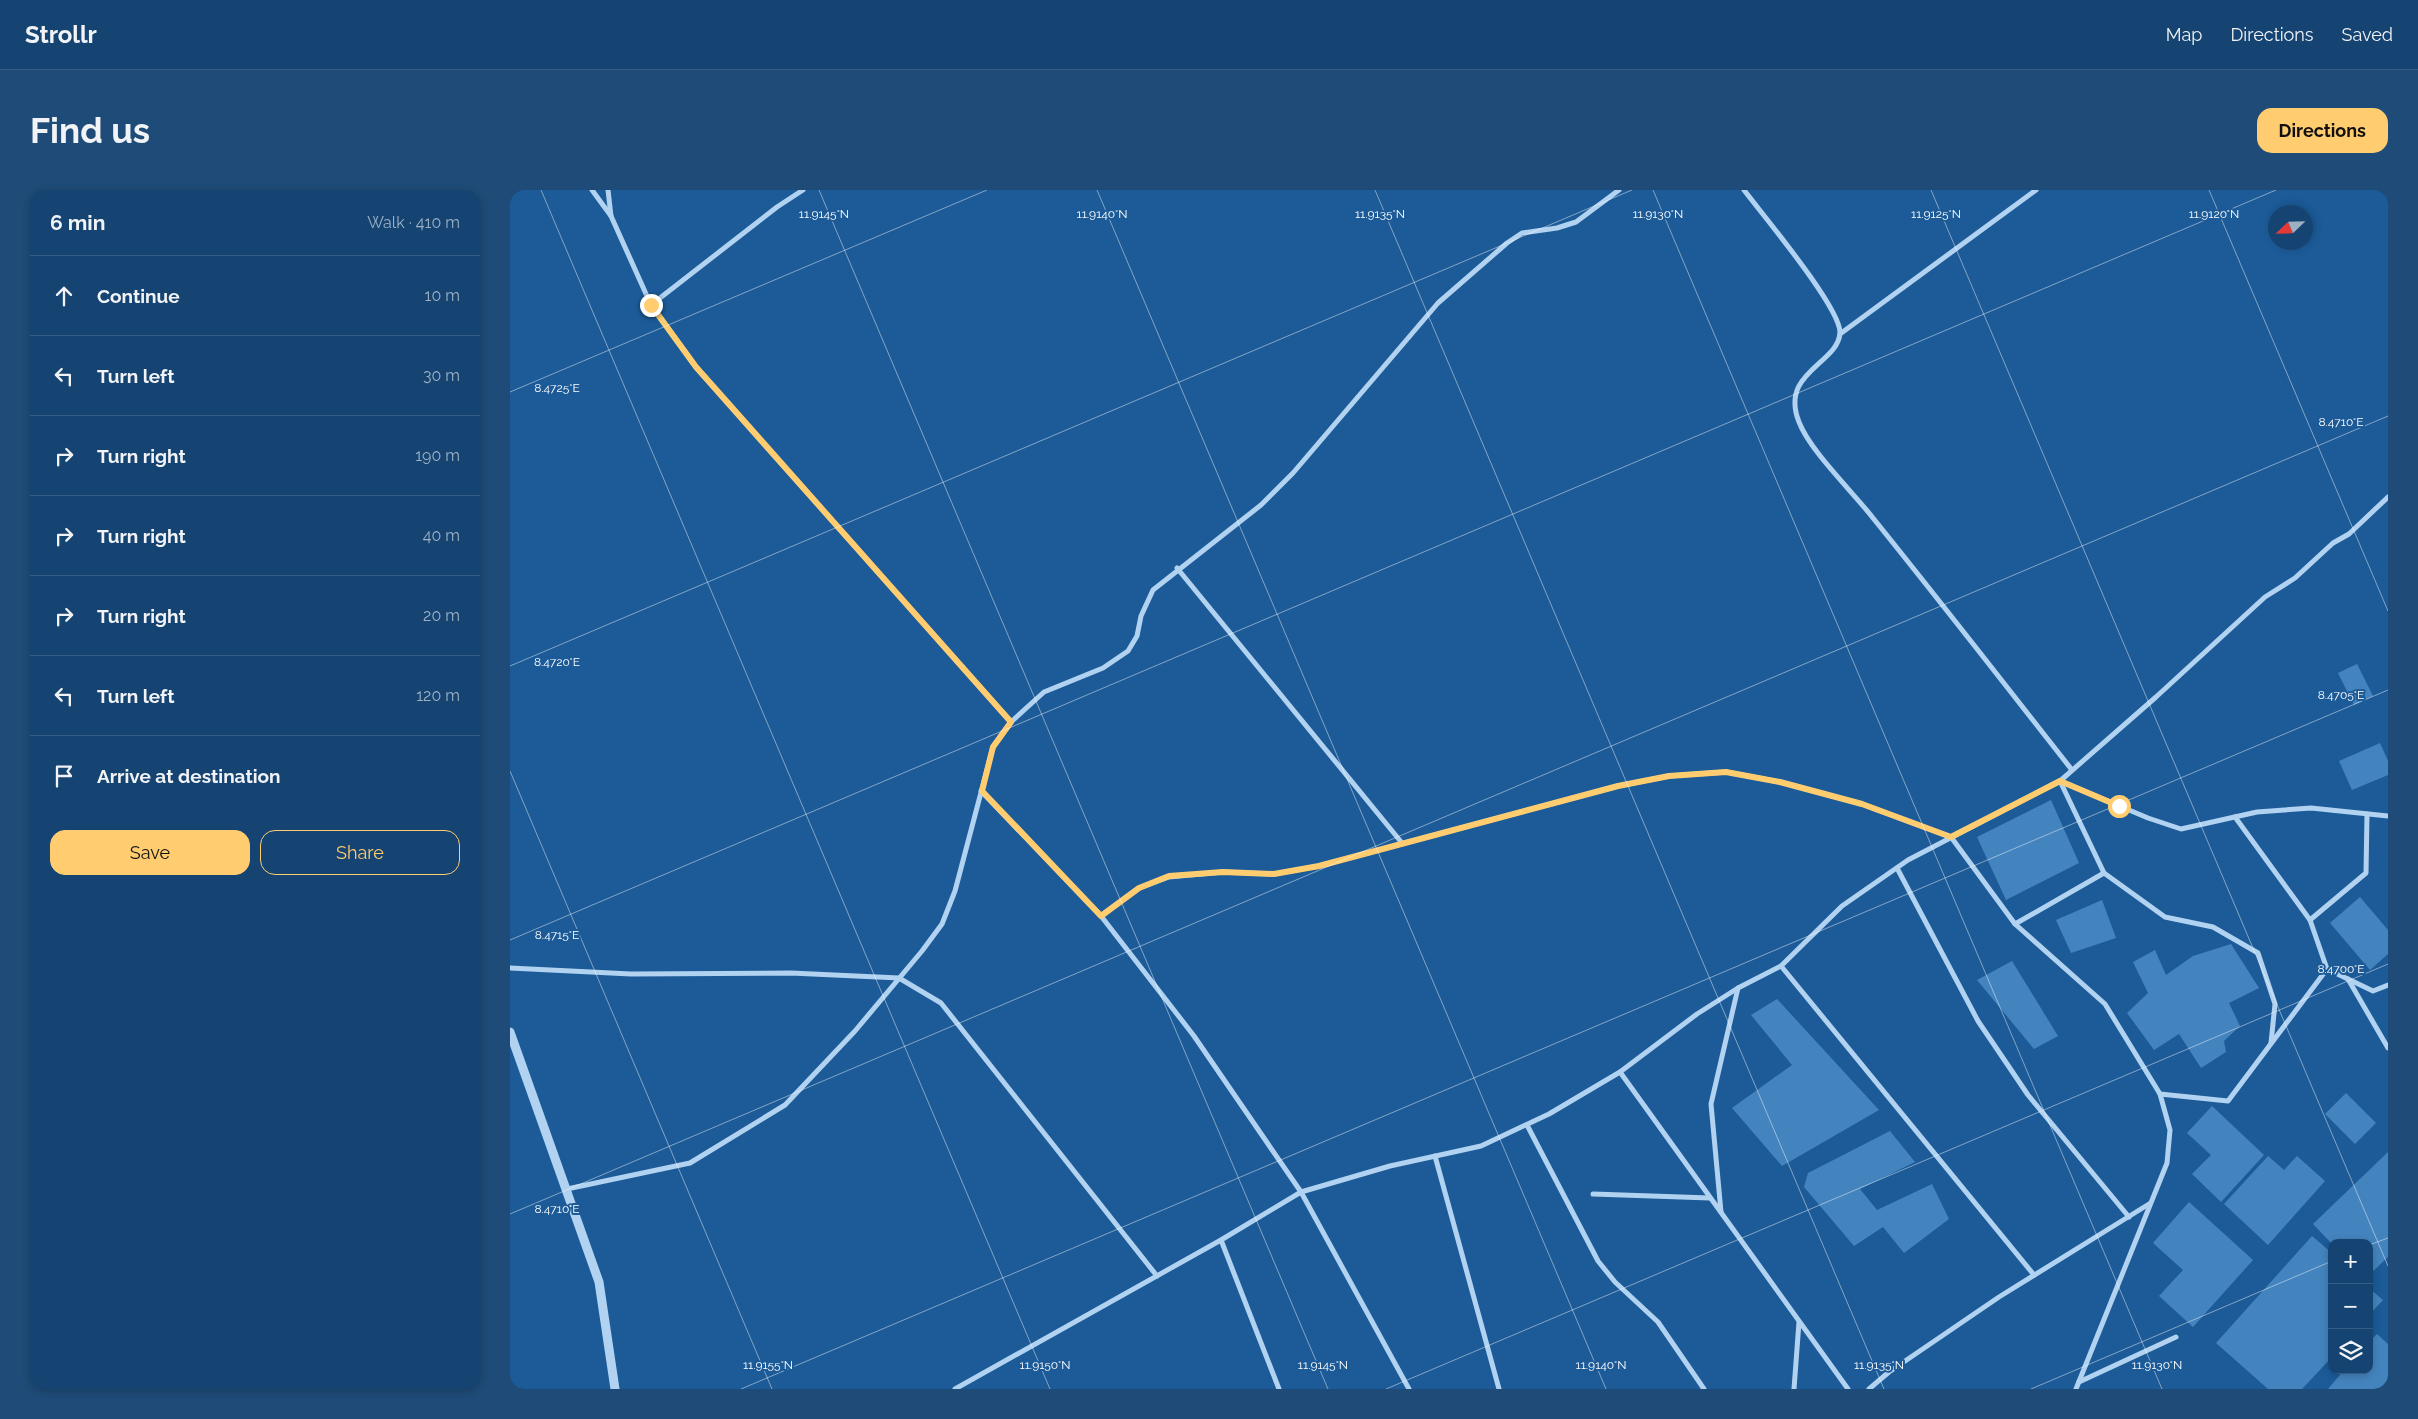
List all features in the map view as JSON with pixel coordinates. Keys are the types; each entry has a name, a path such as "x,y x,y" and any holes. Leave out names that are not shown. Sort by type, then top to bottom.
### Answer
{"street":[{"path":"592,190 611,216 651,305 696,367 1011,722"},
{"path":"608,190 611,216"},
{"path":"651,305 778,207 803,190"},
{"path":"567,1189 690,1163 785,1105 856,1031 942,924 955,891 993,747 1011,722 1044,692 1103,668 1128,651 1137,636 1141,616 1152,590 1177,568 1261,505 1293,473 1438,303 1507,243 1522,233 1557,228 1576,222 1619,190"},
{"path":"1744,190 1802,265 1838,320 1840,334"},
{"path":"2036,190 1840,334 1834,348 1798,385 1796,401 1799,422 1815,447 1872,516 2072,770"},
{"path":"955,1389 1158,1276 1301,1192 1390,1166 1480,1146 1527,1125 1620,1072 1697,1014 1738,988 1781,966 1842,906 1897,868 1951,837 2060,781 2156,697 2265,597 2295,578 2333,542 2349,534 2388,497"},
{"path":"1177,568 1402,842"},
{"path":"1101,916 1139,888 1169,876 1223,872 1274,874 1319,866 1402,842 1618,786 1669,776 1726,772 1780,782 1862,804 1951,837 2015,924 2105,1004 2160,1094 2170,1130 2167,1163 2076,1389"},
{"path":"2060,781 2148,818 2180,828 2235,817 2311,808 2388,816"},
{"path":"2060,781 2104,873 2165,917 2213,927 2258,953 2275,1004 2272,1043"},
{"path":"982,791 1101,916 1194,1036 1301,1192 1409,1389"},
{"path":"2310,920 2366,873 2366,814"},
{"path":"2235,817 2310,920 2328,969 2373,992 2388,985"},
{"path":"1897,868 1978,1021 2028,1095 2129,1217"},
{"path":"2015,924 2104,873"},
{"path":"1781,966 2034,1275"},
{"path":"510,968 631,974 791,974 899,978 941,1003 1158,1276"},
{"path":"2160,1094 2228,1101 2328,969"},
{"path":"2348,979 2388,1048"},
{"path":"1721,1212 1711,1104 1738,988"},
{"path":"510,1032 599,1282 615,1389"},
{"path":"1620,1072 1848,1389"},
{"path":"1527,1125 1598,1262 1615,1282 1658,1322 1704,1389"},
{"path":"1435,1156 1499,1389"},
{"path":"1593,1194 1710,1198"},
{"path":"1868,1389 1889,1372 2034,1275 2149,1204"},
{"path":"1221,1240 1279,1389"},
{"path":"1794,1389 1799,1321"},
{"path":"2079,1382 2176,1337"}],"building":[{"path":"2357,664 2373,696 2354,705 2338,673"},
{"path":"2380,743 2388,761 2388,775 2352,790 2339,761"},
{"path":"2051,800 2079,863 2006,900 1977,837"},
{"path":"2360,897 2388,930 2388,954 2370,970 2330,923"},
{"path":"2102,900 2116,938 2071,953 2056,920"},
{"path":"2231,944 2259,988 2229,1003 2240,1026 2224,1041 2226,1052 2201,1068 2179,1034 2154,1050 2127,1013 2148,993 2133,962 2155,950 2166,975 2193,956"},
{"path":"2012,961 2058,1036 2034,1049 1977,980"},
{"path":"1777,999 1879,1110 1782,1166 1732,1108 1792,1065 1751,1015"},
{"path":"2346,1093 2376,1123 2355,1144 2325,1114"},
{"path":"2212,1106 2264,1155 2221,1202 2192,1174 2211,1155 2187,1133"},
{"path":"1890,1131 1915,1162 1860,1189 1877,1210 1932,1184 1949,1219 1904,1253 1883,1227 1854,1246 1804,1187 1808,1173"},
{"path":"2388,1152 2388,1257 2373,1271 2373,1239 2328,1240 2313,1224"},
{"path":"2268,1156 2284,1170 2297,1156 2325,1181 2268,1245 2224,1204"},
{"path":"2189,1202 2253,1260 2193,1327 2159,1296 2183,1270 2153,1243"},
{"path":"2312,1236 2328,1250 2328,1361 2302,1389 2268,1389 2216,1343"},
{"path":"2373,1291 2383,1300 2373,1311"},
{"path":"2377,1334 2388,1344 2388,1389 2328,1389 2341,1374 2373,1374 2373,1338"}],"route":[{"path":"651,305 696,367 1011,722 993,747 982,791 1101,916 1139,888 1169,876 1223,872 1274,874 1319,866 1618,786 1669,776 1726,772 1780,782 1862,804 1951,837 2060,781 2119,806"}]}
